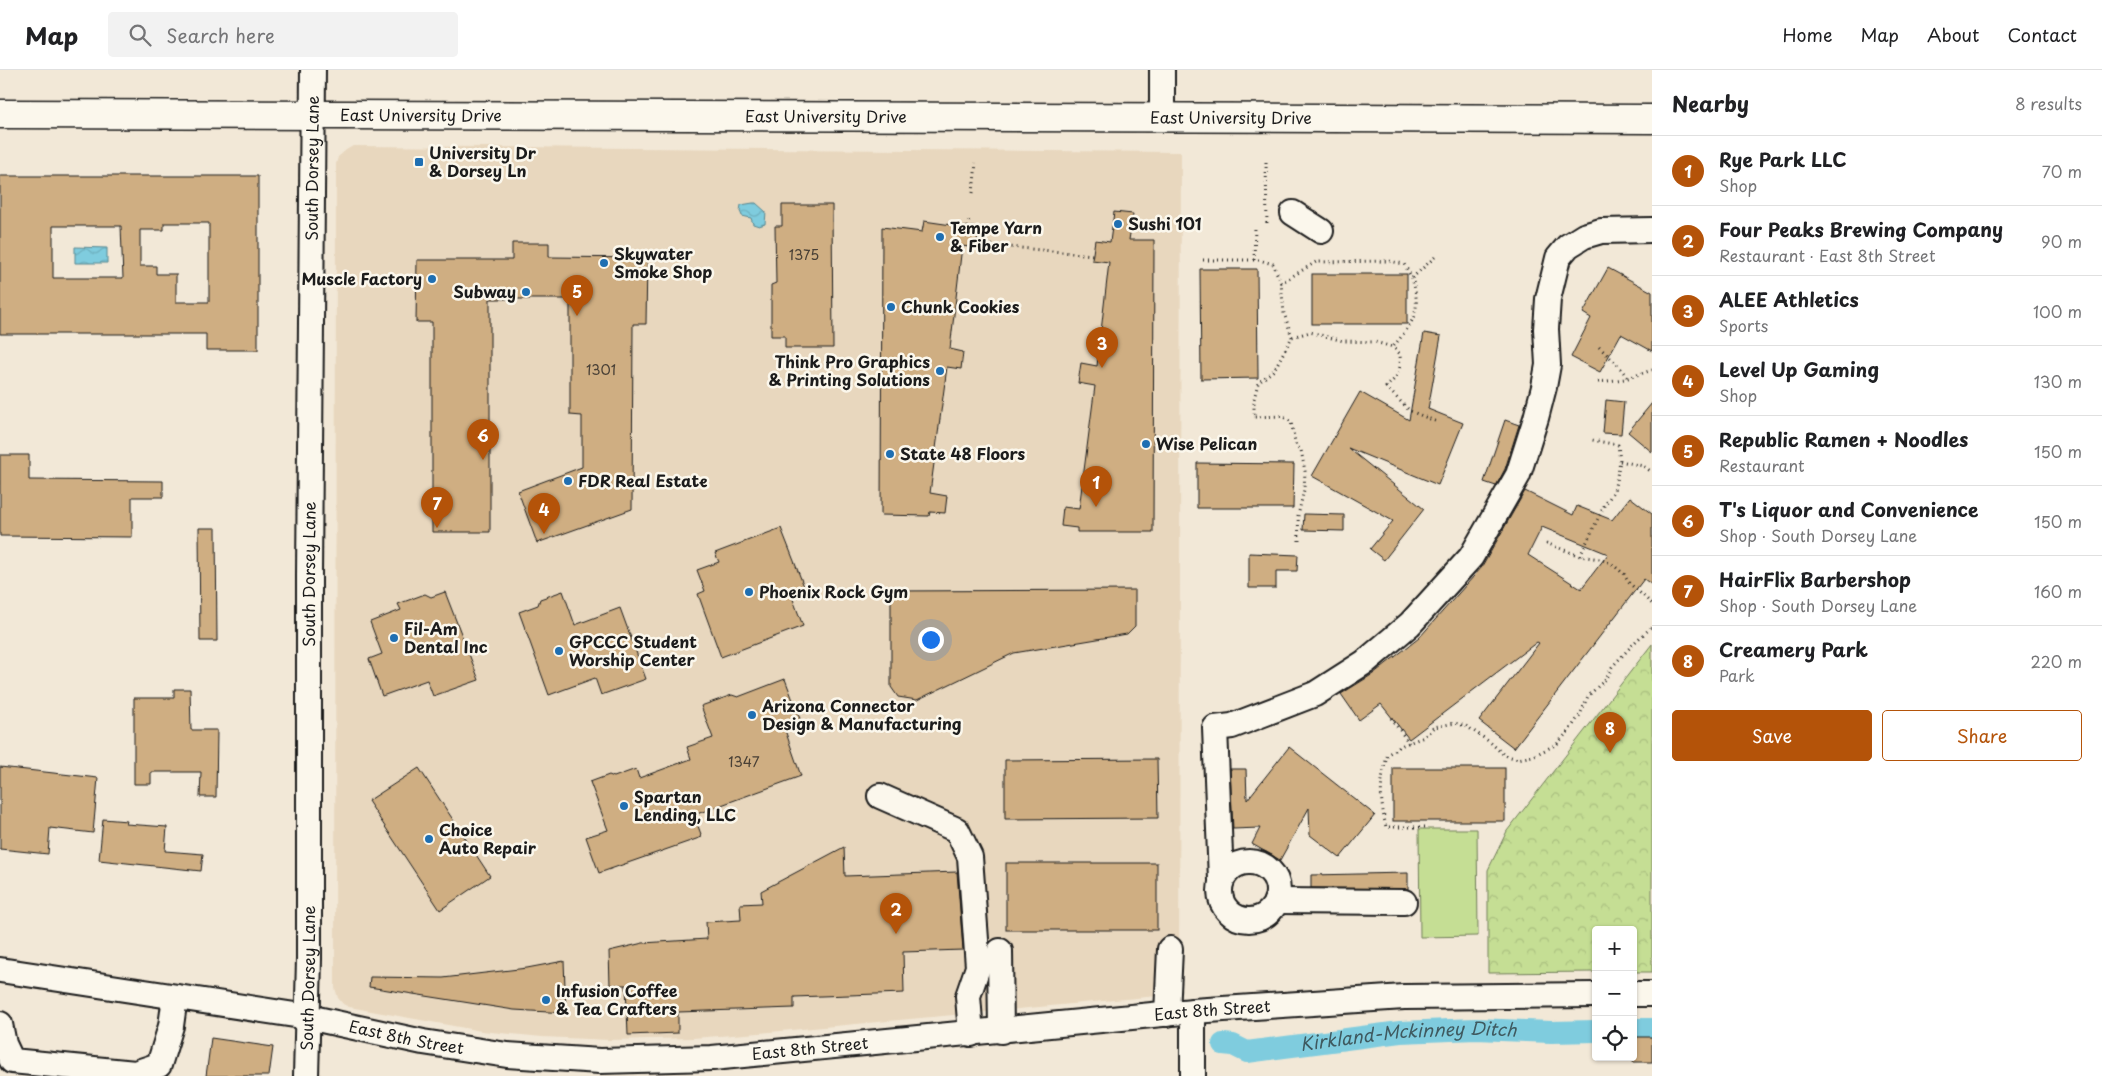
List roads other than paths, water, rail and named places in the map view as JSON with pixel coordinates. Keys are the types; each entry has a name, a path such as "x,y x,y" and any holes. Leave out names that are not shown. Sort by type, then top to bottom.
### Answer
{"main road":[{"name":"East University Drive","path":"0,114 311,113 1652,119"}],"street":[{"name":"South Dorsey Lane","path":"306,1076 308,1017 311,113 313,70"},
{"path":"1162,70 1162,118"},
{"path":"1293,213 1321,231"},
{"path":"1221,880 1226,872 1242,862 1262,864 1276,878 1278,888 1274,907 1266,914 1249,920 1231,914 1224,907 1220,898 1221,880 1215,728 1232,726 1315,694 1365,662 1410,624 1471,557 1518,475 1536,418 1546,374 1548,299 1558,258 1568,246 1584,236 1601,231 1652,230"},
{"path":"880,796 957,830 970,857 978,967 968,996 972,1034"},
{"path":"1276,901 1404,902"},
{"path":"1167,1014 1170,949"},
{"path":"1000,952 1001,1031"},
{"name":"East 8th Street","path":"0,970 308,1017 423,1042 498,1053 600,1061 712,1058 1193,1011 1404,997 1592,994"},
{"path":"1637,994 1652,994"},
{"path":"0,1024 4,1044 12,1061 134,1073 159,1064 171,1026 176,996"},
{"path":"1193,1011 1193,1076"}],"water":[{"path":"756,203 766,212 765,224 759,226 753,224 751,218 742,216 740,211 741,205"},
{"path":"75,247 107,248 107,263 75,263"}],"waterway":[{"name":"Kirkland-Mckinney Ditch","path":"1223,1044 1233,1045 1247,1052 1400,1032 1476,1029 1551,1032 1592,1031"},
{"name":"Kirkland-Mckinney Ditch","path":"1637,1029 1652,1029"}],"place":[{"name":"University Dr & Dorsey Ln","path":"419,162"},
{"name":"Sushi 101","path":"1118,224"},
{"name":"Tempe Yarn & Fiber","path":"940,237"},
{"name":"Skywater Smoke Shop","path":"604,263"},
{"name":"Muscle Factory","path":"432,279"},
{"name":"Subway","path":"526,292"},
{"name":"Chunk Cookies","path":"891,307"},
{"name":"Republic Ramen + Noodles","path":"577,316"},
{"name":"ALEE Athletics","path":"1102,368"},
{"name":"Think Pro Graphics & Printing Solutions","path":"940,371"},
{"name":"Wise Pelican","path":"1146,444"},
{"name":"State 48 Floors","path":"890,454"},
{"name":"T's Liquor and Convenience","path":"483,460"},
{"name":"FDR Real Estate","path":"568,481"},
{"name":"Rye Park LLC","path":"1096,507"},
{"name":"HairFlix Barbershop","path":"437,528"},
{"name":"Level Up Gaming","path":"544,534"},
{"name":"Phoenix Rock Gym","path":"749,592"},
{"name":"Fil-Am Dental Inc","path":"394,638"},
{"name":"GPCCC Student Worship Center","path":"559,651"},
{"name":"Arizona Connector Design & Manufacturing","path":"752,715"},
{"name":"Creamery Park","path":"1610,753"},
{"name":"Spartan Lending, LLC","path":"624,806"},
{"name":"Choice Auto Repair","path":"429,839"},
{"name":"Four Peaks Brewing Company","path":"896,934"},
{"name":"Infusion Coffee & Tea Crafters","path":"546,1000"}]}
